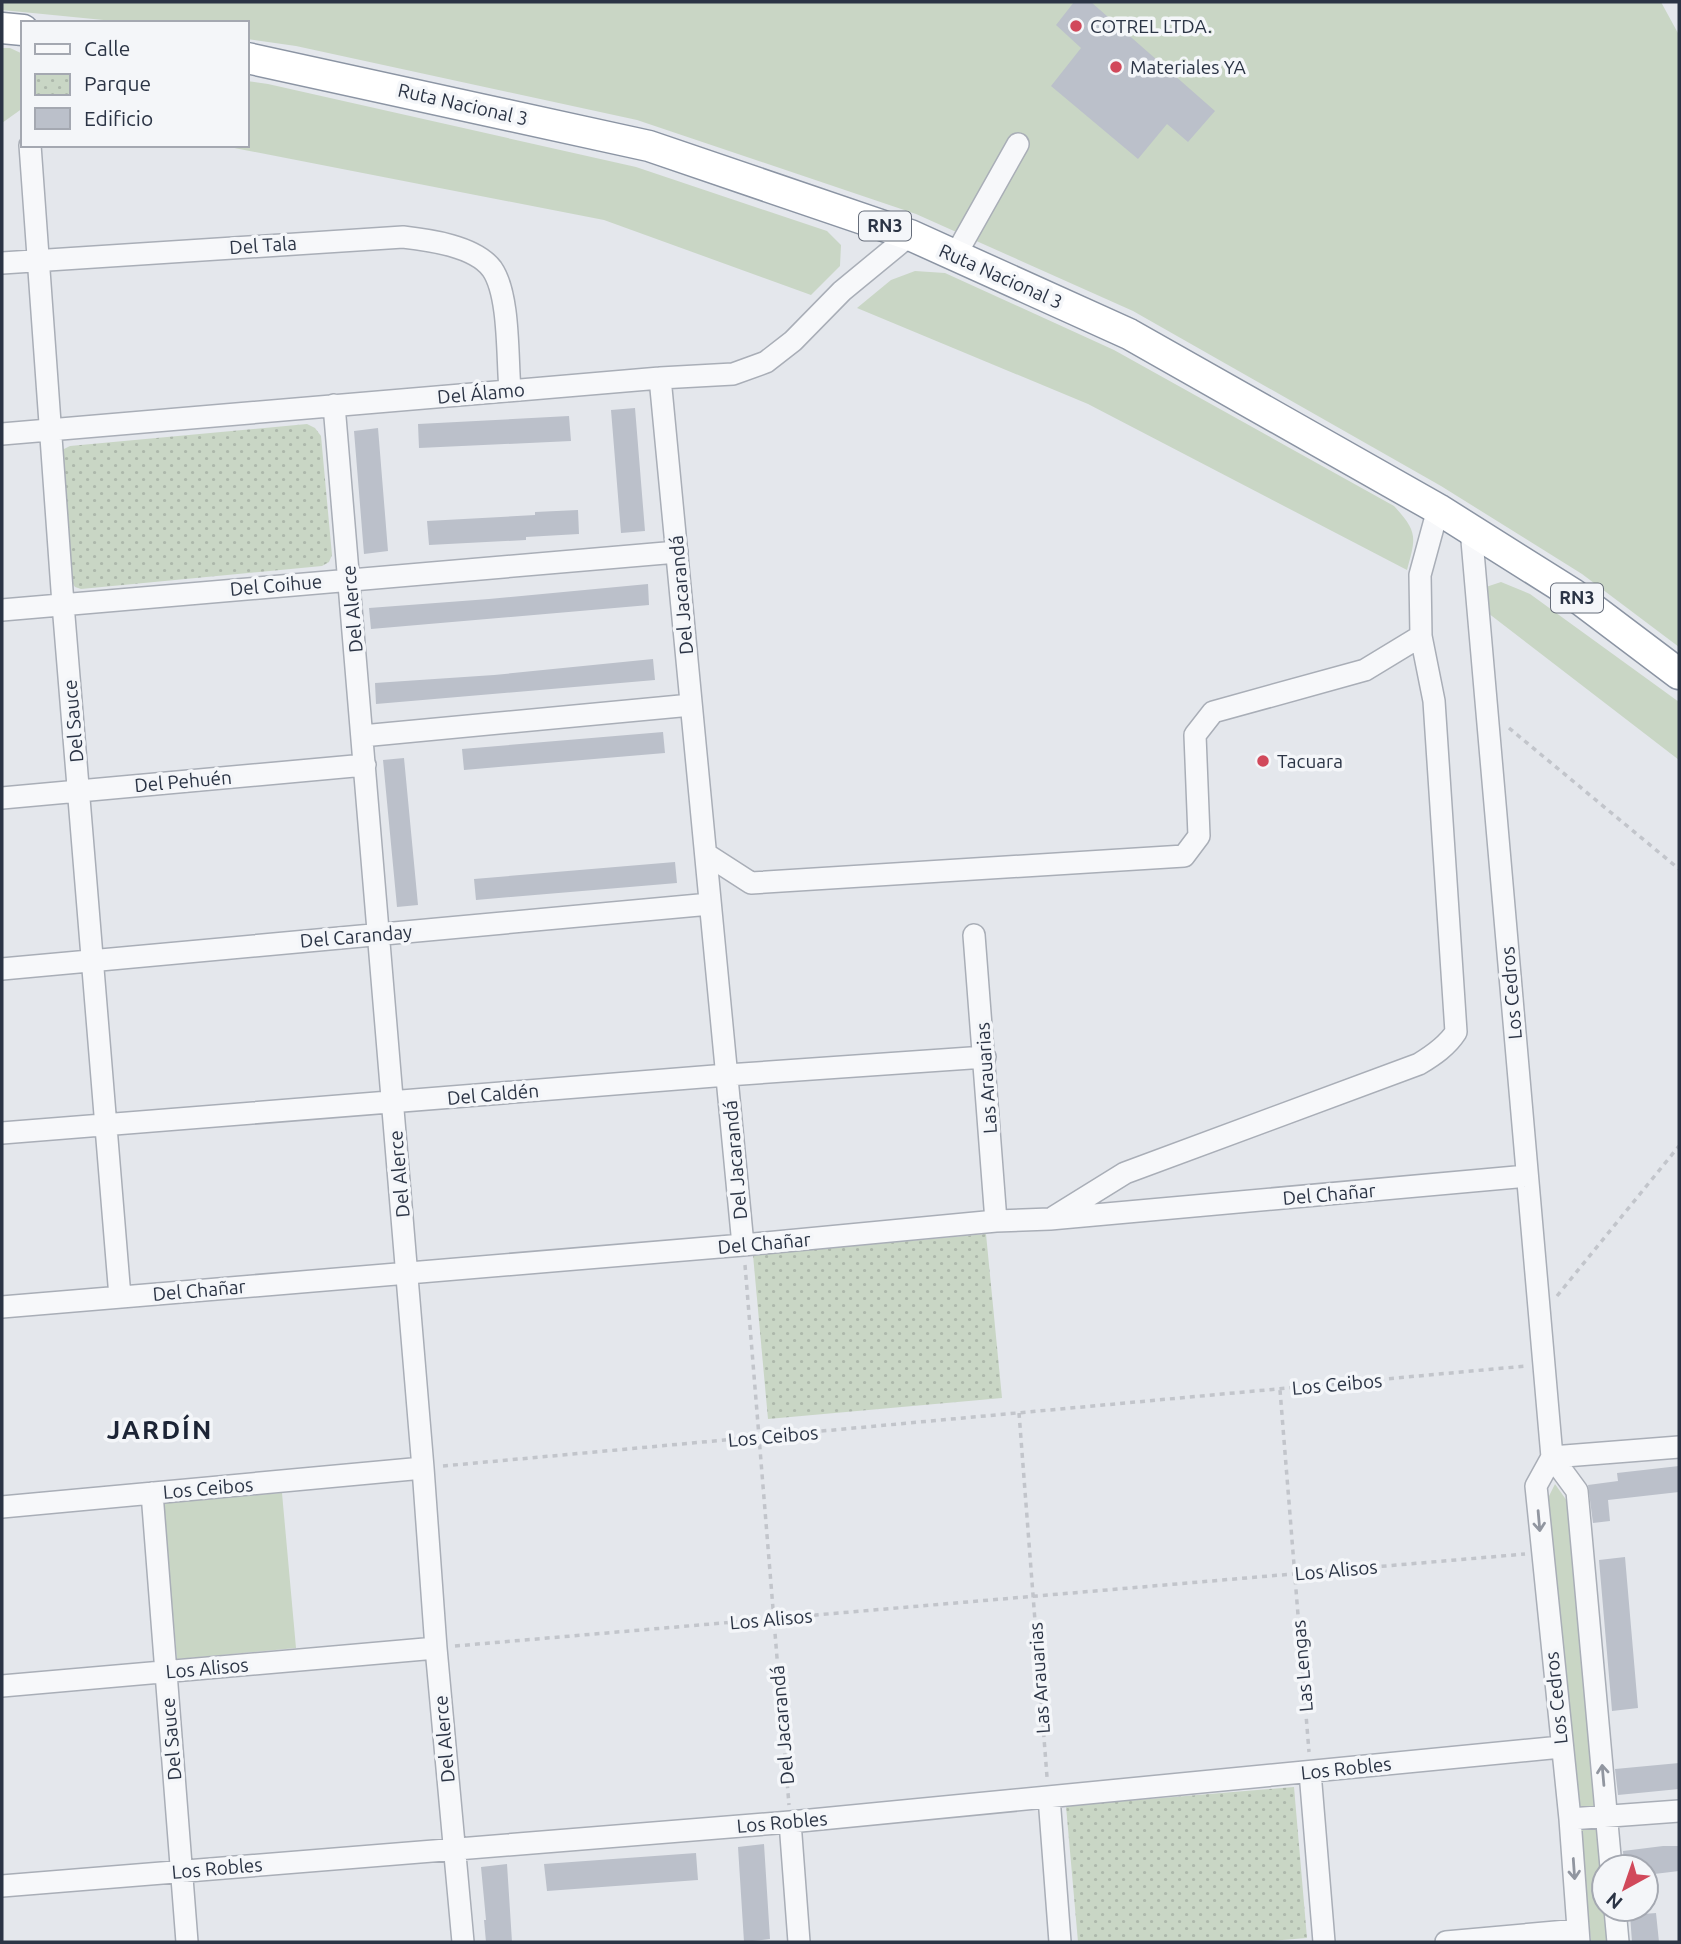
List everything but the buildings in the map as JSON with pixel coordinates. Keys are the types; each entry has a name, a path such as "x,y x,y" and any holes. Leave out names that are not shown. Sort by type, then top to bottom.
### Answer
{"highway":[{"path":"2,28 21,30"},
{"name":"Ruta Nacional 3","path":"248,58 649,146 910,235 1129,334 1438,509 1573,594 1679,674"}],"street":[{"path":"955,256 1018,144"},
{"name":"Del Sauce","path":"30,147 63,604 120,1297"},
{"name":"Del Álamo","path":"2,434 510,390 733,374 766,362 793,341 842,291 910,235"},
{"name":"Del Tala","path":"2,263 403,237 443,242 469,253 491,267 503,293 510,390"},
{"name":"Del Jacarandá","path":"660,378 743,1245"},
{"name":"Del Alerce","path":"334,405 436,1648 463,1942"},
{"path":"1050,1219 1125,1173 1419,1063 1436,1054 1457,1032 1435,715 1421,636 1420,575 1438,509"},
{"name":"Los Cedros","path":"1471,529 1552,1457 1577,1491 1610,1853"},
{"name":"Del Coihue","path":"2,610 677,552"},
{"path":"706,854 751,883 1184,856 1199,836 1195,735 1213,712 1365,670 1421,636"},
{"path":"362,736 691,705"},
{"name":"Del Pehuén","path":"2,798 365,765"},
{"name":"Del Caranday","path":"2,969 710,904"},
{"name":"Las Arauarias","path":"974,935 996,1221"},
{"name":"Del Caldén","path":"2,1133 985,1057"},
{"name":"Del Chañar","path":"2,1307 1527,1176"},
{"path":"1552,1457 1679,1447"},
{"name":"Los Cedros","path":"1552,1457 1536,1486 1570,1819 1579,1936"},
{"name":"Los Ceibos","path":"2,1507 423,1468"},
{"name":"Del Sauce","path":"152,1493 187,1942"},
{"name":"Los Alisos","path":"2,1686 436,1648"},
{"name":"Los Robles","path":"2,1886 790,1822 1561,1747"},
{"path":"1310,1772 1324,1942"},
{"path":"1049,1797 1060,1942"},
{"path":"1570,1819 1679,1811"},
{"path":"790,1822 799,1942"},
{"path":"1616,1923 1618,1942"},
{"path":"1446,1942 1579,1936"}],"path":[{"path":"1486,709 1679,869"},
{"path":"1539,1317 1679,1146"},
{"name":"Del Jacarandá","path":"743,1245 790,1822"},
{"name":"Los Ceibos","path":"423,1468 1544,1365"},
{"name":"Las Lengas","path":"1280,1389 1310,1772"},
{"name":"Las Arauarias","path":"1019,1413 1049,1797"},
{"name":"Los Alisos","path":"436,1648 1541,1552"}],"green space":[{"path":"2,2 1661,2 1679,35 1679,647 1582,574 1441,486 1133,311 916,214 637,120 296,46 248,39 248,21 114,21 2,10"},
{"path":"2,48 10,48 21,53 21,109 2,123"},
{"path":"248,81 636,167 827,231 841,245 840,266 811,295 604,220 229,147 248,147"},
{"path":"915,271 945,273 1114,350 1394,506 1407,522 1413,535 1407,570 1088,404 857,308 891,280"},
{"path":"307,424 315,428 321,436 332,555 329,562 322,566 81,589 75,587 71,581 62,450 70,446"},
{"path":"1501,582 1530,594 1679,702 1679,760 1488,613 1486,587"},
{"path":"986,1234 1002,1398 768,1419 753,1255"},
{"path":"1555,1484 1567,1501 1596,1807 1578,1808 1547,1500"},
{"path":"282,1493 296,1648 177,1659 163,1503"},
{"path":"1294,1787 1307,1938 1258,1942 1078,1942 1066,1806"},
{"path":"1598,1827 1600,1853 1590,1853 1590,1923 1607,1923 1609,1942 1591,1942 1580,1828"}],"place":[{"name":"COTREL LTDA.","path":"1076,26"},
{"name":"Materiales YA","path":"1116,67"},
{"name":"Tacuara","path":"1263,761"}],"district":[{"name":"JARDÍN","path":"160,1430"}]}
